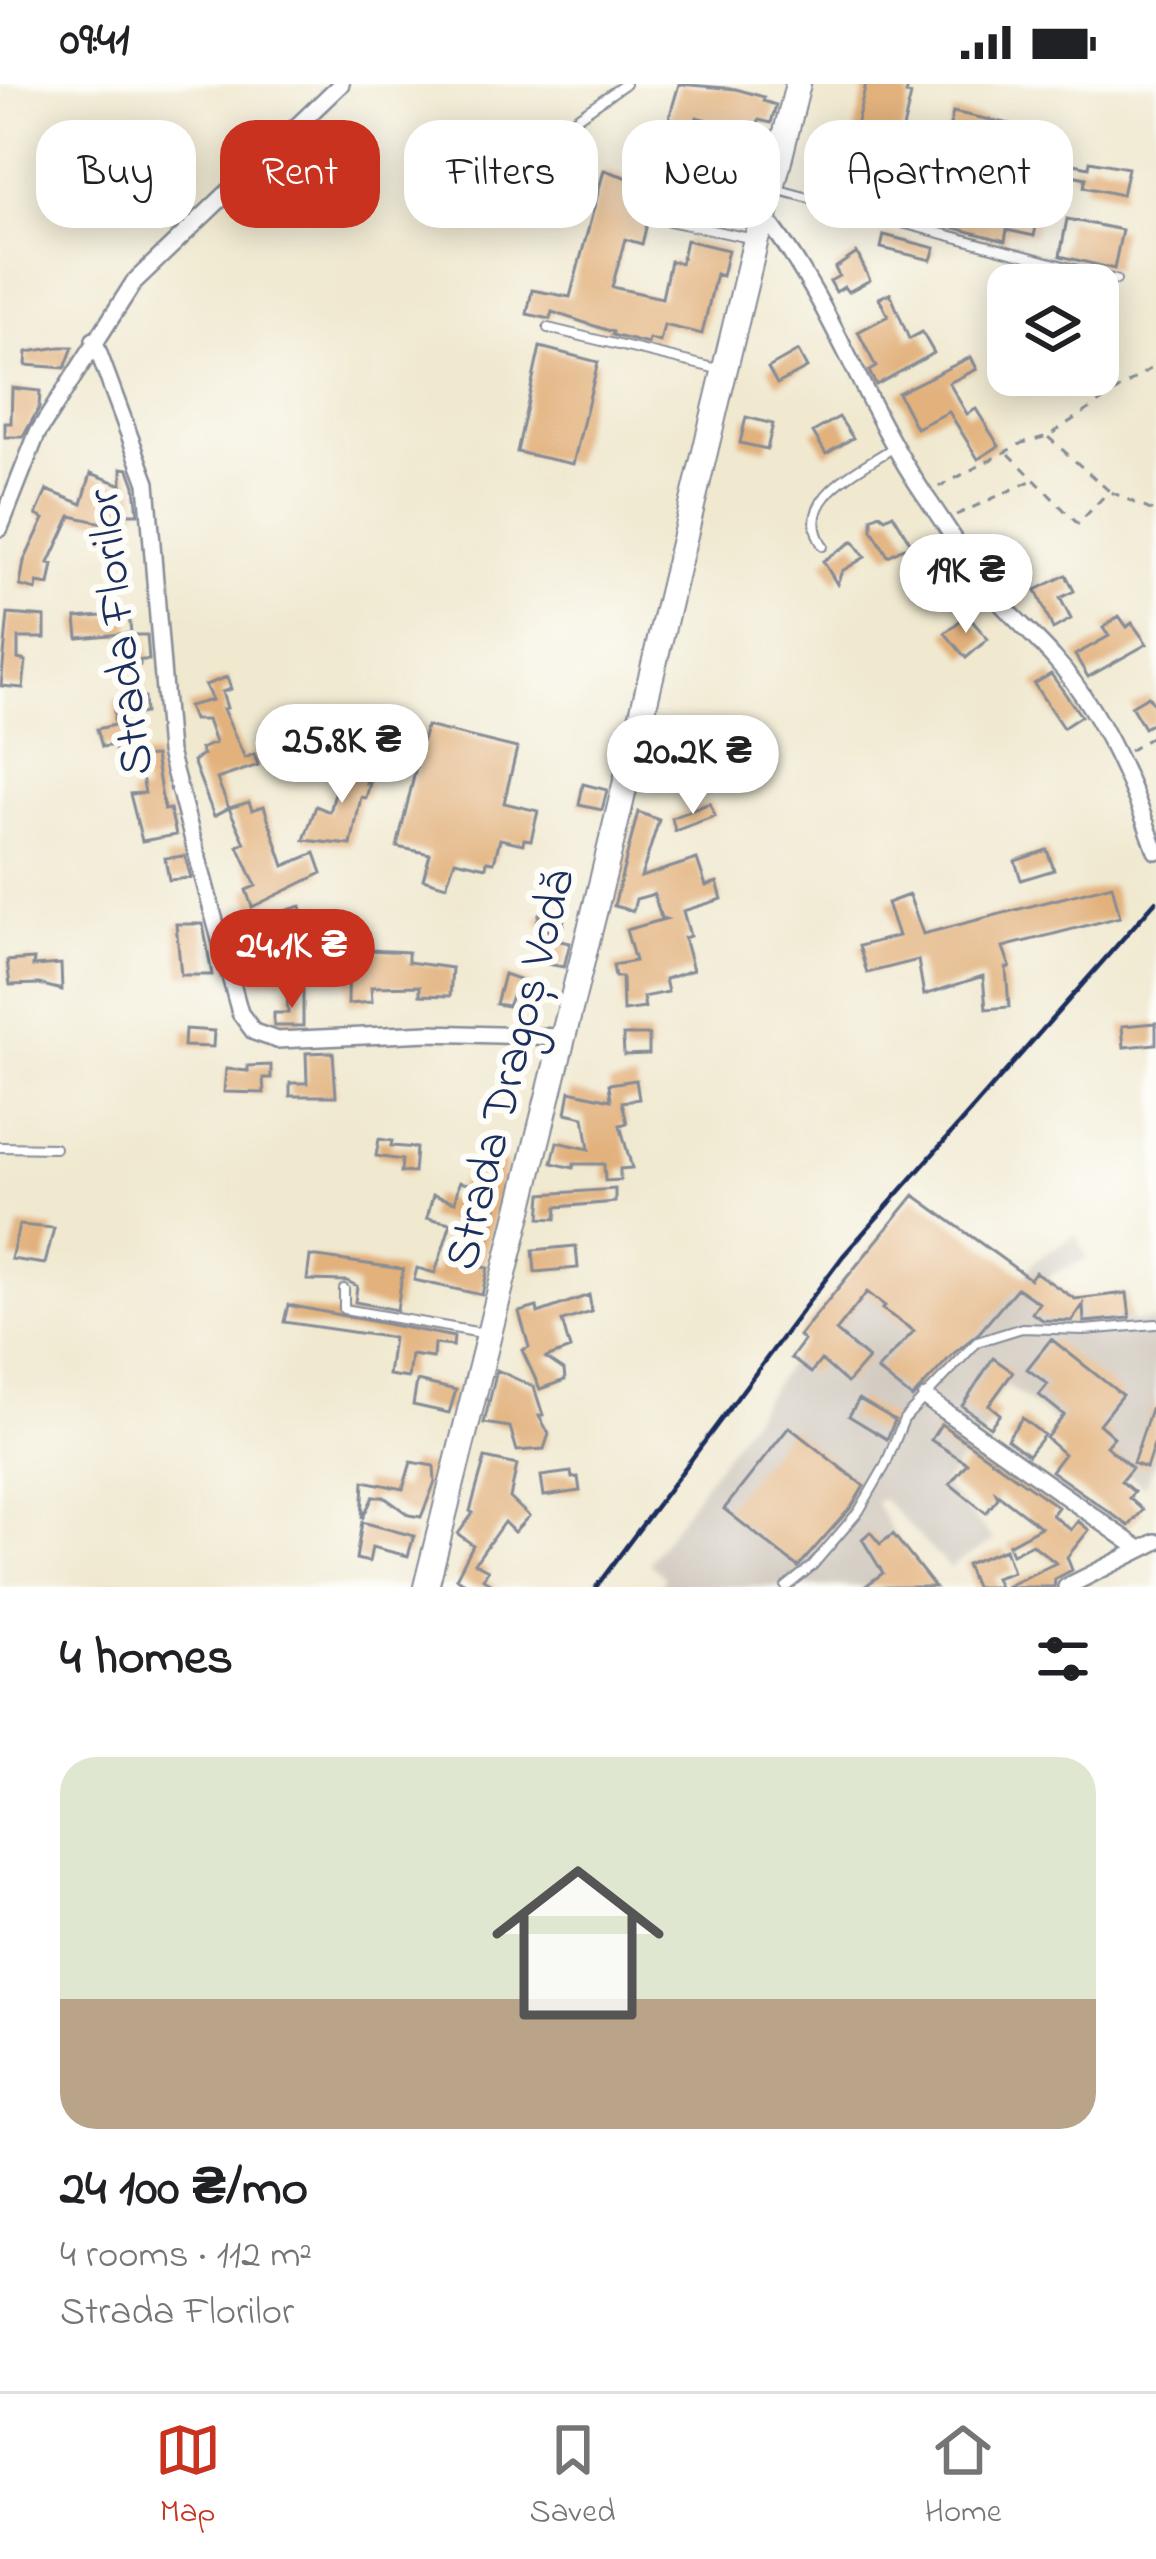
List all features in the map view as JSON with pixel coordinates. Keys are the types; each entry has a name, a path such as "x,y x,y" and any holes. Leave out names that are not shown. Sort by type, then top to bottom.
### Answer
{"main road":[{"name":"Strada Dragoș Vodă","path":"780,156 798,84"},
{"name":"Strada Dragoș Vodă","path":"426,1587 760,228"}],"street":[{"path":"0,528 37,434 134,282 341,84"},
{"path":"760,228 821,298 895,446 987,588 1058,661 1117,759 1156,851"},
{"name":"Strada Florilor","path":"94,340 147,483 169,752 240,1013 254,1032 278,1040 429,1033 563,1037"},
{"path":"926,1398 1148,1545 1066,1587"}],"lane":[{"path":"573,120 625,84"},
{"path":"780,190 1056,264"},
{"path":"548,328 725,371"},
{"path":"823,546 814,533 813,519 820,498 895,446"},
{"path":"0,1147 55,1148"},
{"path":"344,1289 344,1309 490,1334"},
{"path":"786,1587 812,1566 859,1511 904,1419 977,1342 1022,1328 1084,1330 1156,1324"}],"path":[{"path":"924,494 1022,443 1048,436 1156,365"},
{"path":"1048,436 1109,491 1155,512"},
{"path":"1008,453 1078,524 1109,491"},
{"path":"944,520 1037,478"},
{"path":"1117,759 1156,734"}],"shaded area":[{"path":"914,1195 1026,1277 1033,1262 1076,1234 1087,1259 1052,1274 1047,1281 1081,1303 1080,1299 1127,1293 1131,1322 1156,1321 1156,1460 1144,1487 1006,1385 990,1406 1000,1414 942,1484 994,1540 949,1568 883,1499 875,1502 893,1534 935,1587 659,1587 665,1578 649,1562 804,1342 799,1336"}],"building":[{"path":"679,84 736,89 776,105 772,120 669,120"},
{"path":"866,84 908,87 906,94 911,95 905,120 857,120"},
{"path":"953,112 991,120 951,120"},
{"path":"1090,161 1128,168 1122,195 1084,187 1086,178 1073,175 1074,164 1089,167"},
{"path":"604,170 622,176 622,228 646,228 642,244 625,239 612,287 662,298 670,261 681,263 686,240 728,250 722,276 716,274 702,334 664,325 660,342 649,339 648,344 552,312 550,319 527,314 532,290 570,297 588,228 598,228 598,192"},
{"path":"1073,220 1122,230 1115,264 1060,256 1065,228 1073,228"},
{"path":"955,228 1036,228 1034,236 1007,230 1005,241"},
{"path":"884,235 935,248 931,260 881,248"},
{"path":"857,253 870,280 848,292 844,287 836,292 830,281 839,276 835,268"},
{"path":"890,293 909,339 922,332 934,353 876,385 869,371 876,367 858,332 888,316 879,298"},
{"path":"73,347 65,368 26,365 27,352"},
{"path":"540,347 598,362 573,464 517,452"},
{"path":"798,351 807,368 777,384 768,368"},
{"path":"971,357 977,369 949,383 967,414 976,409 999,446 978,459 949,412 916,428 898,393"},
{"path":"12,388 40,391 39,408 23,437 5,437 5,423 11,423"},
{"path":"746,417 773,424 767,449 740,443"},
{"path":"839,417 853,438 826,454 813,432"},
{"path":"122,468 129,469 135,486 138,514 120,514 115,536 100,532 103,523 71,516 49,563 53,564 49,585 37,583 36,590 20,586 24,561 44,519 36,515 47,490 82,504 91,473 122,485"},
{"path":"880,514 885,518 893,514 911,544 888,556 872,530 872,518"},
{"path":"853,541 865,557 842,571 837,584 823,561"},
{"path":"1066,575 1074,591 1060,598 1071,619 1053,629 1036,590"},
{"path":"8,614 45,617 45,638 18,638 18,659 26,661 23,688 1,686"},
{"path":"129,614 131,633 78,638 76,618"},
{"path":"967,615 988,639 966,658 945,633"},
{"path":"1119,616 1127,627 1132,623 1147,644 1088,677 1075,655 1109,636 1103,628"},
{"path":"124,635 147,635 149,660 125,666"},
{"path":"1051,674 1081,716 1063,728 1034,684"},
{"path":"227,677 231,689 222,692 227,708 223,709 245,758 254,754 258,765 217,779 229,808 214,816 193,761 203,755 200,749 215,743 207,720 193,720 188,706 212,700 205,685"},
{"path":"1148,696 1156,708 1156,721 1144,728 1131,706"},
{"path":"144,697 145,713 126,716 132,757 155,756 164,810 170,809 176,835 142,841 130,794 145,793 141,771 118,773 115,745 102,747 97,729 114,725 114,700"},
{"path":"426,726 517,748 504,803 538,811 531,840 524,839 523,844 500,839 494,862 487,861 486,867 455,860 446,886 423,879 430,854 397,847"},
{"path":"345,756 372,763 351,845 304,840 316,806 330,812"},
{"path":"583,784 607,790 602,810 579,805"},
{"path":"249,802 252,810 264,806 284,866 315,853 322,873 252,907 246,890 256,886 238,846 245,843 229,808"},
{"path":"710,803 715,816 675,831 672,818"},
{"path":"638,812 659,820 641,877 697,859 706,886 717,882 722,899 683,911 693,970 665,979 668,992 643,997 645,1008 623,1011 622,977 615,977 613,965 635,961 626,930 665,919 654,894 636,899 633,911 614,906"},
{"path":"1047,850 1054,870 1021,880 1015,861"},
{"path":"185,856 191,878 169,880 165,858"},
{"path":"1112,885 1120,917 1003,947 1010,967 1006,968 1009,1007 986,1009 983,976 924,995 918,960 867,973 859,946 898,936 887,903 909,895 923,934"},
{"path":"301,906 307,931 274,939 269,915"},
{"path":"539,914 564,919 560,941 570,943 564,967 542,963 549,927 537,924"},
{"path":"176,924 203,924 212,975 181,975"},
{"path":"355,940 368,940 369,950 408,952 408,962 452,968 450,996 420,995 420,986 371,987 372,1002 348,1004 349,953 356,952"},
{"path":"282,944 284,979 254,981 252,957 265,956 265,945"},
{"path":"34,959 33,966 61,964 62,990 39,984 10,985 7,961"},
{"path":"504,974 530,983 526,994 514,991 508,1006 496,1004"},
{"path":"287,991 303,991 303,1026 274,1026 274,1013 288,1013"},
{"path":"1156,1023 1156,1044 1124,1047 1122,1026"},
{"path":"185,1029 214,1031 213,1047 184,1046"},
{"path":"623,1035 649,1035 649,1054 624,1055"},
{"path":"333,1052 336,1096 290,1096 290,1083 307,1083 306,1053"},
{"path":"271,1065 271,1078 263,1078 264,1093 224,1092 226,1069 248,1071 248,1066"},
{"path":"636,1080 639,1099 622,1102 627,1123 620,1125 632,1168 620,1169 620,1180 605,1181 604,1164 574,1164 573,1168 552,1163 557,1142 589,1149 584,1117 566,1113 570,1091 611,1100 609,1084"},
{"path":"379,1139 392,1141 391,1146 416,1148 414,1173 401,1172 402,1160 376,1156"},
{"path":"489,1159 507,1163 482,1267 488,1268 482,1295 414,1280 417,1268 435,1273 451,1223 427,1218 433,1195 455,1202 459,1182 483,1187"},
{"path":"615,1189 615,1202 557,1207 556,1219 540,1218 542,1194"},
{"path":"914,1195 1030,1279 1035,1272 1075,1299 1127,1293 1130,1318 1084,1322 1083,1305 1072,1321 1043,1320 1032,1313 1039,1303 1017,1288 912,1398 877,1370 914,1331 867,1292 836,1331 868,1359 847,1383 821,1360 811,1373 791,1358 804,1341 799,1336"},
{"path":"19,1225 54,1228 45,1264 11,1259"},
{"path":"576,1246 578,1268 535,1272 533,1250"},
{"path":"310,1256 403,1269 397,1310 355,1302 357,1286 347,1281 307,1280"},
{"path":"589,1295 592,1312 562,1321 570,1349 546,1358 564,1370 565,1380 540,1389 522,1350 529,1347 519,1312 537,1307 538,1313"},
{"path":"288,1305 454,1337 453,1346 434,1344 433,1358 411,1355 408,1378 388,1375 393,1338 284,1322"},
{"path":"1051,1339 1122,1395 1099,1424 1114,1437 1106,1446 1132,1468 1121,1481 1134,1492 1129,1498 1143,1510 1129,1526 1051,1471 1064,1454 1046,1438 1064,1415 1039,1395 1048,1384 1027,1369"},
{"path":"993,1358 1013,1372 989,1405 1000,1414 990,1427 962,1406"},
{"path":"497,1370 534,1387 543,1415 539,1416 549,1434 544,1449 517,1451 510,1427 484,1423"},
{"path":"417,1381 456,1390 449,1413 413,1405"},
{"path":"859,1399 895,1420 887,1439 849,1416"},
{"path":"1154,1400 1156,1438 1146,1468 1133,1463"},
{"path":"1022,1418 1044,1435 1028,1455 1007,1439"},
{"path":"941,1424 1058,1507 1052,1515 1071,1530 1078,1521 1089,1530 1067,1557 1072,1570 1055,1579 1054,1587 1005,1587 1056,1563 1032,1544 1012,1554 1008,1545 1041,1527 996,1493 998,1498 986,1513 950,1484 967,1463 931,1440"},
{"path":"789,1427 864,1486 798,1567 724,1509"},
{"path":"485,1458 517,1465 510,1498 529,1516 514,1532 504,1522 475,1563 488,1570 483,1579 497,1587 474,1587 456,1578 473,1545 458,1534 473,1513"},
{"path":"411,1462 434,1466 435,1482 421,1517 409,1515 384,1497 373,1497 362,1519 364,1481 403,1489"},
{"path":"571,1472 572,1478 578,1477 580,1491 544,1496 541,1476"},
{"path":"362,1522 414,1536 408,1556 372,1547 369,1562 356,1559"},
{"path":"870,1532 880,1544 893,1534 935,1587 864,1587 883,1573 862,1539"},
{"path":"1005,1549 1013,1572 995,1578 999,1587 975,1587 966,1564"}],"railway":[{"path":"596,1587 843,1256 1156,901"}]}
